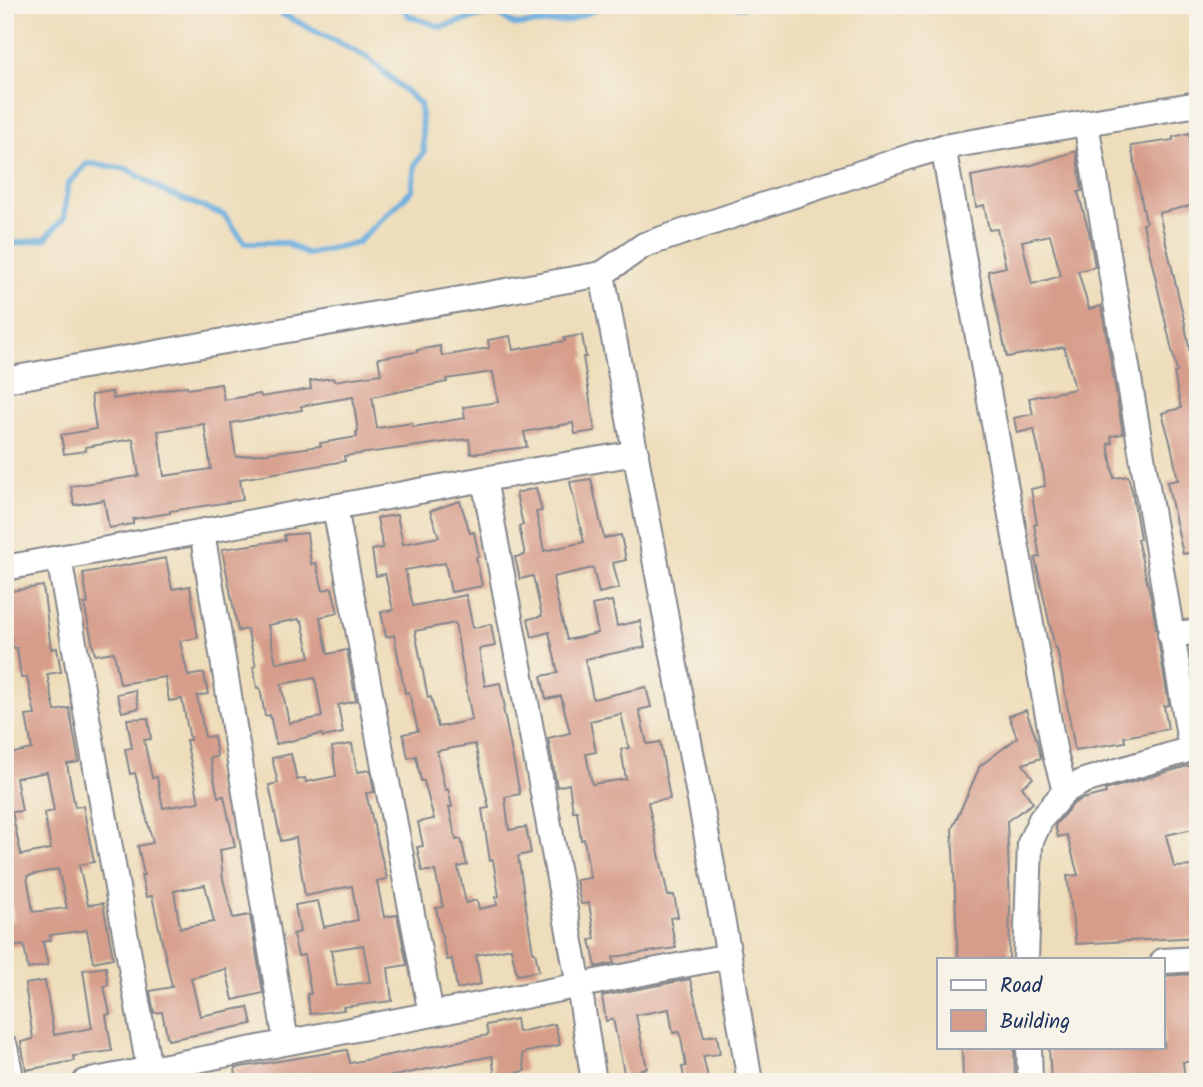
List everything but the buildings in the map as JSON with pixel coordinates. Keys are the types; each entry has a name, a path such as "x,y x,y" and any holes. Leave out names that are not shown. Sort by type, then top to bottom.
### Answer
{"street":[{"path":"5,380 602,274 644,245 943,147 1198,104"},
{"path":"1026,958 1030,844 1041,819 1065,791 1084,781 1195,748 1170,634 1086,123"},
{"path":"943,147 1055,754 1065,791"},
{"path":"602,274 750,1082"},
{"path":"5,568 636,453"},
{"path":"484,480 579,985 594,1082"},
{"path":"335,508 430,1014"},
{"path":"202,532 286,1042"},
{"path":"59,558 149,1069"},
{"path":"1170,634 1198,632"},
{"path":"85,1082 729,956"},
{"path":"1164,961 1198,959"},
{"path":"5,1047 12,1082"},
{"path":"1029,1048 1030,1082"}],"waterway":[{"path":"5,245 45,239 64,218 68,184 88,163 127,169 167,193 224,215 245,243 286,243 307,254 357,243 412,190 415,164 424,152 420,104 367,57 282,14 284,5"},
{"path":"401,5 409,16 441,27 494,12 515,25 568,21 599,8 632,5"},
{"path":"729,5 744,5"}]}
